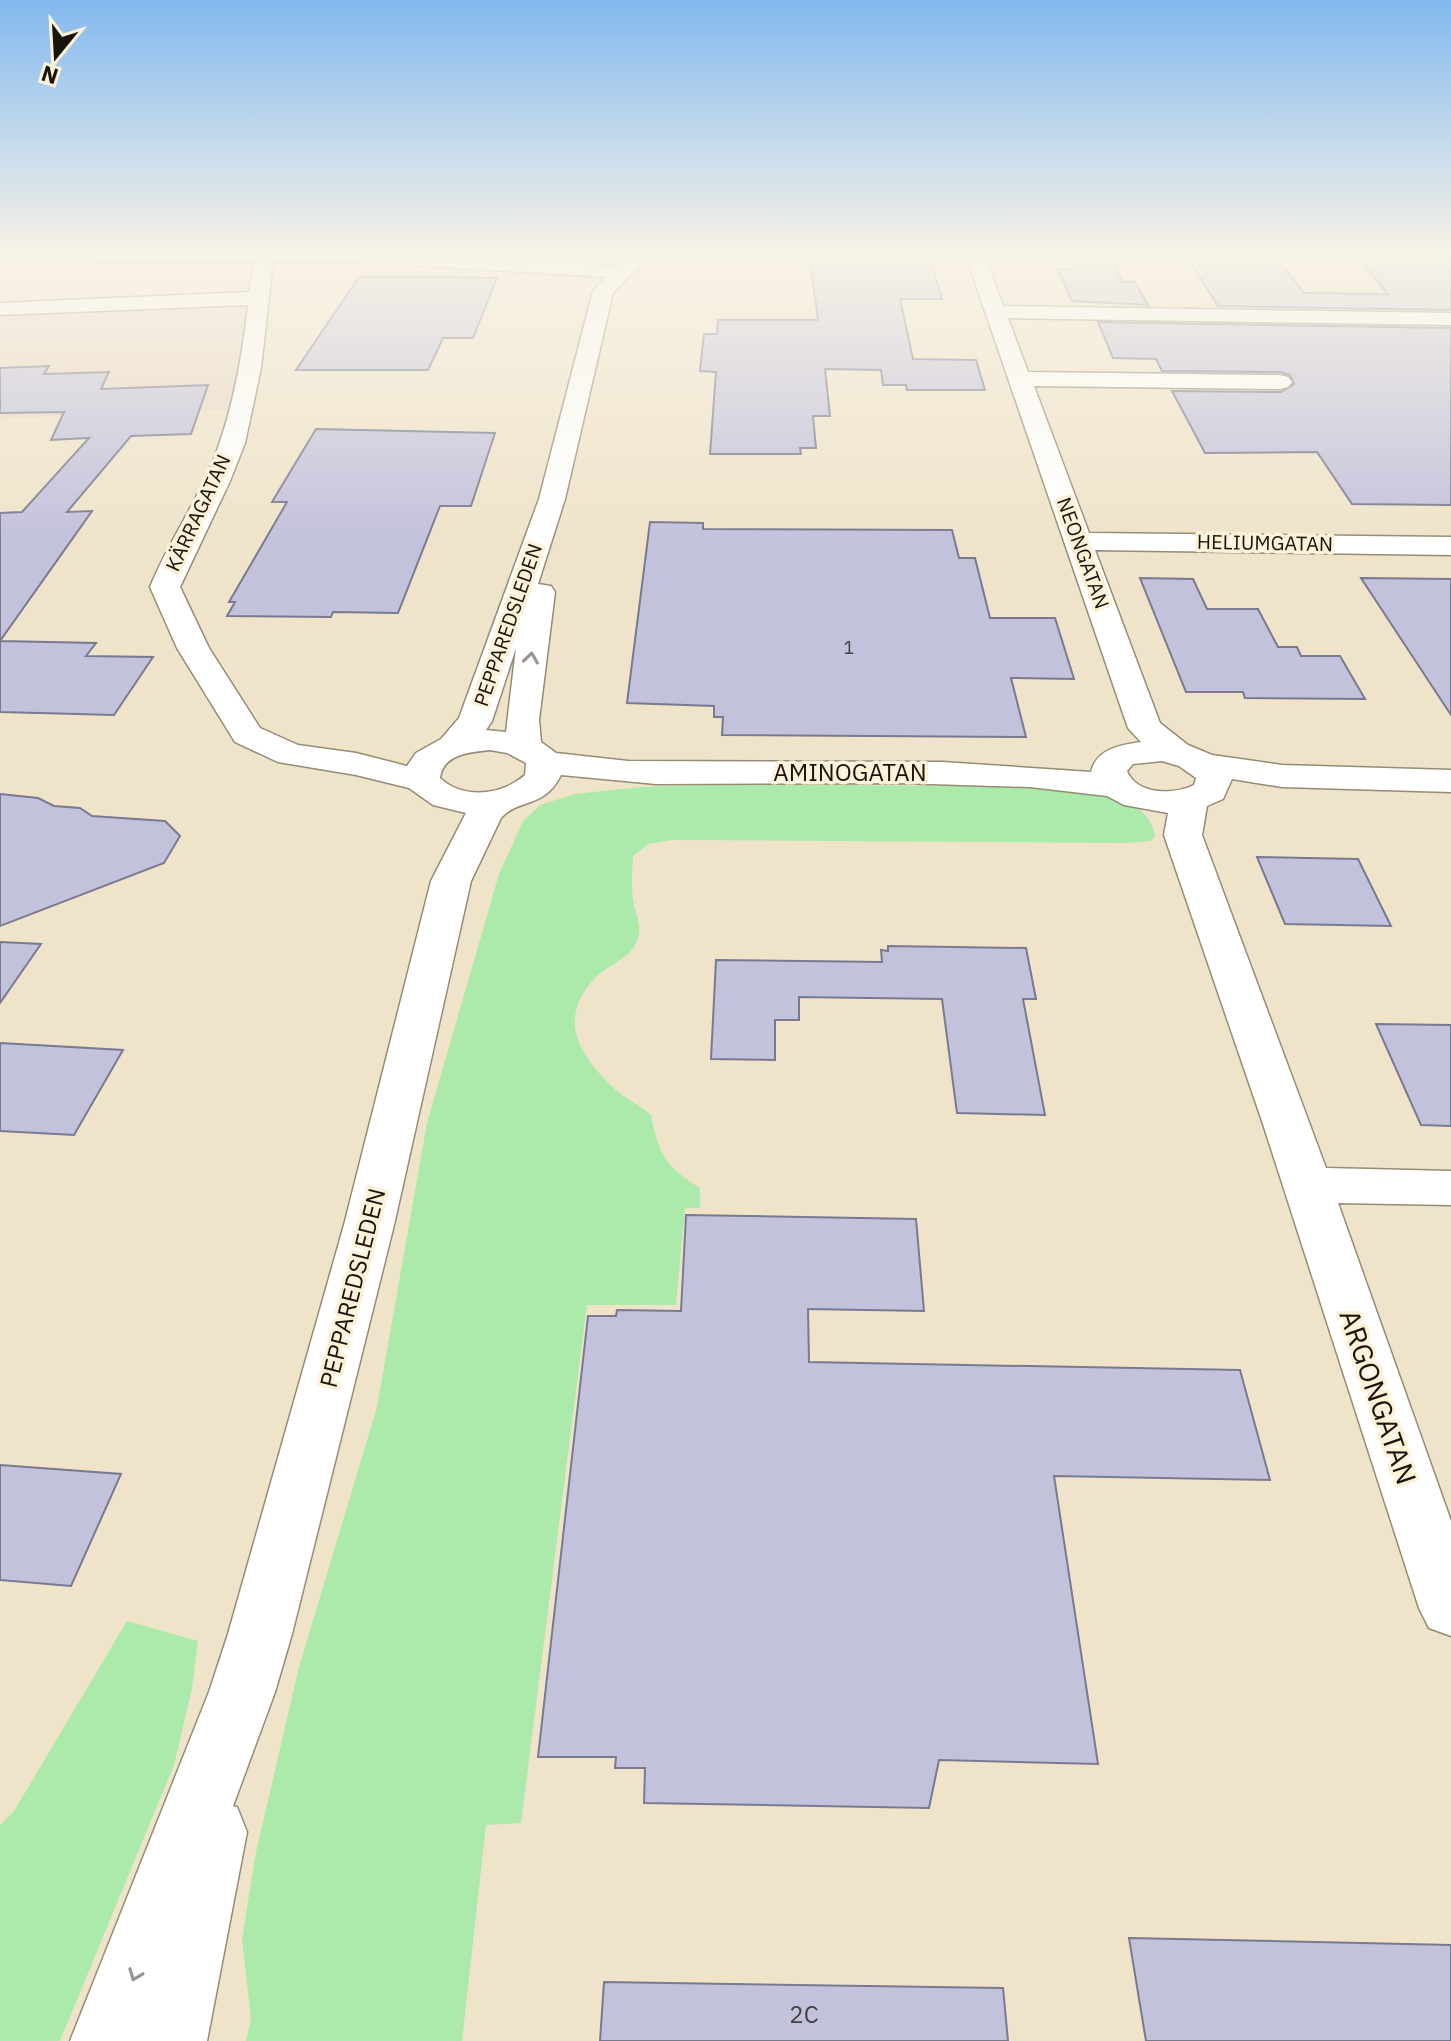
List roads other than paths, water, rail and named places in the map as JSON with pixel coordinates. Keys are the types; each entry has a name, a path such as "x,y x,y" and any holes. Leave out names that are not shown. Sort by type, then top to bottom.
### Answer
{"street":[{"name":"KÄRRAGATAN","path":"253,348 224,465 171,568 165,587 193,648 247,735 290,755 356,764 438,768 466,802 504,799"},
{"name":"PEPPAREDSLEDEN","path":"451,881 450,825 438,768 475,721 552,499 589,348"},
{"name":"NEONGATAN","path":"1009,348 1080,541 1130,765"},
{"path":"1020,379 1280,382"},
{"name":"PEPPAREDSLEDEN","path":"536,758 522,720 552,499"},
{"name":"HELIUMGATAN","path":"1080,541 1451,546"},
{"path":"438,768 490,740 536,758 560,750 670,774"},
{"path":"451,881 520,809 536,758"},
{"name":"AMINOGATAN","path":"504,799 536,758 670,774 1030,775 1130,765 1192,789"},
{"name":"ARGONGATAN","path":"1130,765 1192,789 1308,1185 1353,1327 1451,1608"},
{"path":"1192,789 1282,776 1451,781"},
{"name":"PEPPAREDSLEDEN","path":"168,2041 242,1692 320,1420 451,881 484,814 504,799"},
{"path":"1308,1185 1451,1188"},
{"name":"PEPPAREDSLEDEN","path":"109,2041 242,1692"}]}
